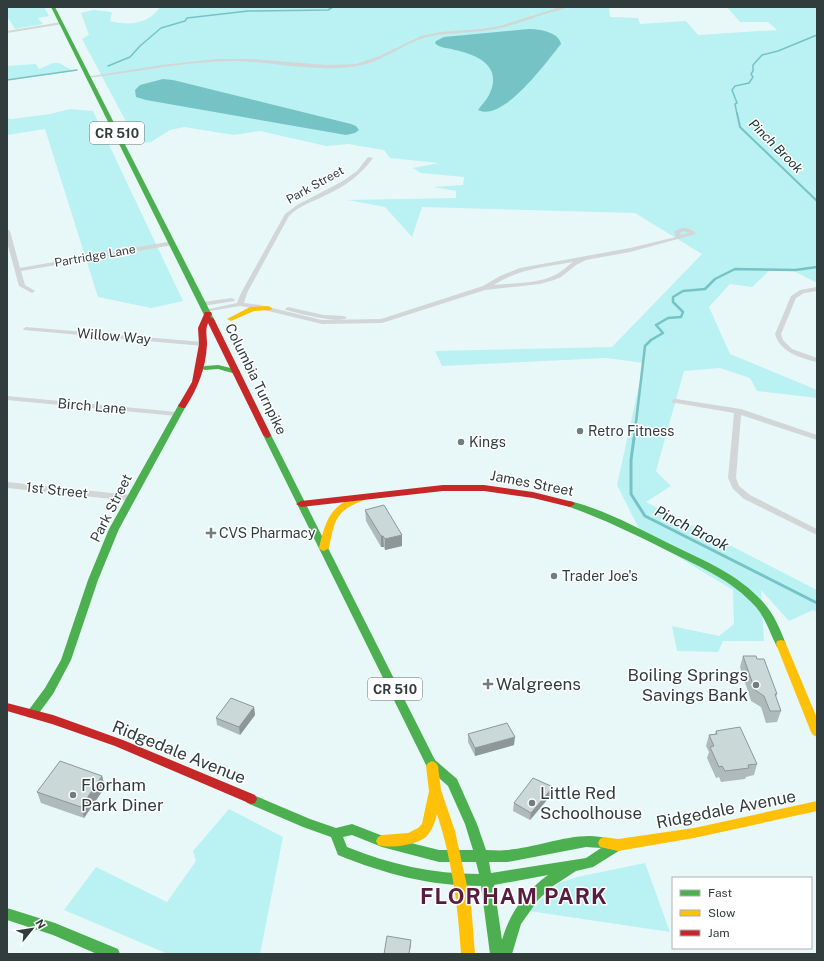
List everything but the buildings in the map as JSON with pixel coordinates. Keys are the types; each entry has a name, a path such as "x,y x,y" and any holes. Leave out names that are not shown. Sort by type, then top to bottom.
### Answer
{"main road":[{"name":"Columbia Turnpike","path":"53,7 173,242 301,504 432,764 435,790 449,830 464,904 468,954"},
{"path":"220,338 241,302"},
{"path":"231,319 253,309 268,308"},
{"name":"Park Street","path":"32,714 49,691 66,660 101,560 114,529 198,377 198,366 203,344 202,328 206,309"},
{"path":"198,377 205,368 209,351 207,346 203,344"},
{"path":"205,368 218,366 236,372"},
{"name":"James Street","path":"301,504 335,499 464,487 498,489 533,495 576,505 598,514 705,565 734,581 747,592 765,612 774,627 817,732"},
{"path":"324,548 332,514 338,508 350,501 364,497"},
{"name":"Ridgedale Avenue","path":"7,707 119,743 336,834 352,829 382,842 439,856 509,856 586,841 618,846 694,833 817,806"},
{"name":"Columbia Turnpike","path":"432,764 453,783 471,824 481,856 491,900 497,954"},
{"path":"382,842 416,839 424,832 430,822 435,790"},
{"name":"Ridgedale Avenue","path":"336,834 342,850 372,863 418,875 459,880 486,880 588,863 618,846"},
{"path":"505,954 519,914 536,894 557,876 574,865"},
{"path":"7,914 55,929 113,954"}],"street":[{"path":"88,77 222,60 257,60 334,67 355,65 373,61 427,36 500,27 515,23 544,11 566,7"},
{"path":"7,32 62,22"},
{"name":"Park Street","path":"241,302 287,215 295,208 333,190 350,179 365,165 370,158"},
{"path":"7,231 22,286 32,291"},
{"path":"484,288 489,284 522,269 638,248 679,237"},
{"name":"Partridge Lane","path":"17,270 173,242"},
{"path":"241,302 322,322 382,321 386,318 484,288 549,280 558,276 574,263 583,259"},
{"path":"814,289 802,291 793,296 779,337 784,346 790,350 817,360"},
{"path":"206,309 241,302 264,302 324,317 386,318"},
{"name":"Willow Way","path":"26,329 203,344"},
{"name":"Birch Lane","path":"7,398 177,414"},
{"path":"676,401 738,411 817,438"},
{"path":"738,411 732,478 736,487 747,497 817,532"},
{"name":"1st Street","path":"7,485 131,498"}],"shaded area":[{"path":"7,7 44,7 49,16 38,18 43,24 15,29 9,19 7,19"},
{"path":"160,7 609,7 610,17 638,18 640,24 686,21 698,35 777,30 768,22 740,22 727,7 817,7 817,283 792,270 771,269 752,287 730,284 709,307 730,354 817,390 817,398 757,391 750,378 720,368 684,371 656,471 671,486 646,502 817,590 817,612 813,610 789,621 761,590 764,641 723,641 718,652 677,651 672,626 719,636 734,624 733,590 642,535 617,485 644,363 607,358 442,366 435,351 612,347 702,254 635,213 422,207 412,237 385,207 348,200 456,198 456,191 433,187 463,185 464,177 421,173 413,168 439,163 390,158 384,150 348,144 326,146 260,131 234,135 184,127 170,130 151,142 138,144 82,39 89,35 81,13 93,10 112,12 110,21 117,23 131,23 150,17"},
{"path":"529,29 553,34 557,37 561,44 535,76 512,99 500,108 488,112 478,110 488,97 493,85 491,70 480,59 464,52 439,46 435,43 436,41 444,37"},
{"path":"53,63 59,63 73,71 7,80 7,66 36,64 39,69"},
{"path":"163,79 173,80 351,124 356,126 359,130 355,133 346,135 136,97 135,90 140,85"},
{"path":"70,109 93,111 183,301 151,308 98,297 45,129 7,135 7,118 12,119 50,114"},
{"path":"229,809 283,837 260,954 168,954 64,910 96,867 167,902 196,861 193,851"},
{"path":"645,863 670,932 529,911 559,883 577,877"}],"waterway":[{"path":"108,66 130,57 140,46 161,28 185,21 187,18 248,11 328,10 333,7"},
{"name":"Pinch Brook","path":"737,114 735,104 737,103 732,90 735,86 749,83 753,77 751,74 753,71 753,65 762,55 778,51 817,35"},
{"path":"7,80 77,70"},
{"name":"Pinch Brook","path":"737,113 740,127 817,201"},
{"name":"Pinch Brook","path":"634,439 645,346 651,340 663,333 656,325 668,318 681,317 683,312 673,302 673,297 683,291 705,289 715,279 735,269 795,270 817,267"},
{"name":"Pinch Brook","path":"634,438 631,460 631,494 645,516 817,603"}],"traffic: fast":[{"path":"53,7 210,319"},
{"path":"205,368 218,367 236,372"},
{"path":"32,714 49,691 66,660 93,580 114,529 182,406"},
{"path":"267,435 432,766"},
{"path":"570,504 596,513 632,529 728,578 749,594 763,608 772,623 781,644"},
{"path":"432,764 453,783 471,824 481,856 490,897 497,954"},
{"path":"251,799 307,823 336,833 352,829 382,841 439,856 508,856 586,841 604,843"},
{"path":"336,833 342,851 372,863 418,875 459,880 486,880 588,863 618,845"},
{"path":"505,954 515,921 526,904 549,882 574,865"},
{"path":"7,914 55,929 113,954"}],"traffic: slow":[{"path":"231,319 253,309 268,308"},
{"path":"324,548 334,515 345,505 364,497"},
{"path":"781,644 817,732"},
{"path":"432,766 435,790 449,831 464,904 468,954"},
{"path":"382,841 408,839 423,832 430,818 435,792"},
{"path":"604,843 618,845 694,833 817,806"}],"traffic: jam":[{"path":"182,406 196,382 203,344 202,328 208,314"},
{"path":"210,319 267,435"},
{"path":"301,504 443,488 484,488 533,495 570,504"},
{"path":"7,707 53,720 119,743 251,799"}],"place":[{"name":"Retro Fitness","path":"580,431"},
{"name":"Kings","path":"461,442"},
{"name":"CVS Pharmacy","path":"211,533"},
{"name":"Trader Joe's","path":"554,576"},
{"name":"Walgreens","path":"488,684"},
{"name":"Boiling Springs Savings Bank","path":"756,685"},
{"name":"Florham Park Diner","path":"73,795"},
{"name":"Little Red Schoolhouse","path":"532,803"}],"district":[{"name":"FLORHAM PARK","path":"514,896"}]}
